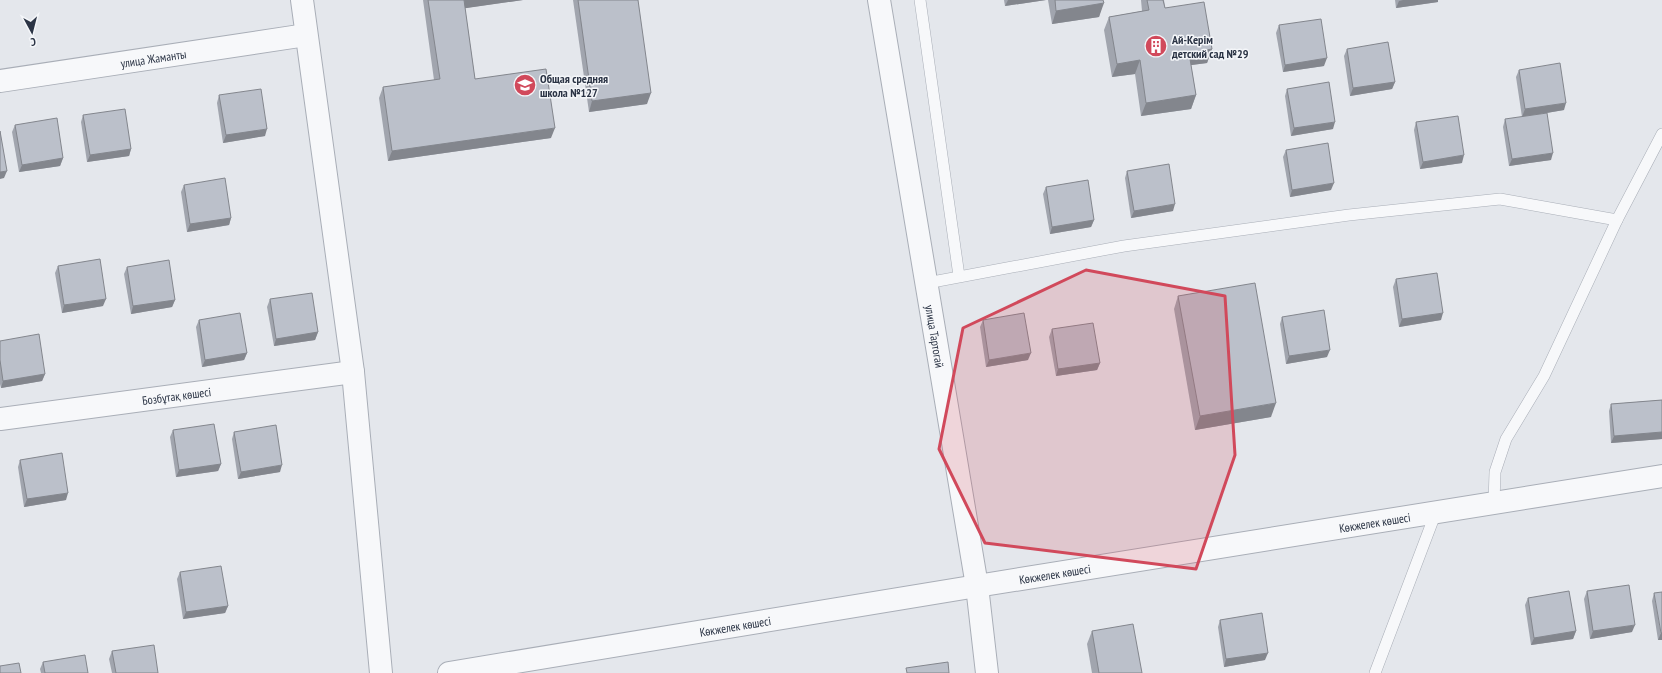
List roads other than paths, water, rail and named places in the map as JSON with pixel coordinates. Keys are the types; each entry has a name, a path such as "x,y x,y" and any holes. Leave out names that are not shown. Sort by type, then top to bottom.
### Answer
{"street":[{"path":"302,0 353,372 381,673"},
{"name":"улица Тартогай","path":"879,0 977,586 987,673"},
{"name":"улица Жаманты","path":"0,81 306,35"},
{"name":"Бозбұтақ көшесі","path":"0,419 353,372"},
{"name":"Көкжелек көшесі","path":"449,673 977,586 1662,476"}],"lane":[{"path":"920,0 959,276"},
{"path":"1494,503 1495,472 1506,439 1544,376 1617,220 1662,134"},
{"path":"927,283 1124,246 1349,216 1500,199 1617,220"},
{"path":"1375,673 1436,512"}],"place":[{"name":"Ай-Керім детский сад №29","path":"1156,46"},
{"name":"Общая средняя школа №127","path":"525,85"}]}
